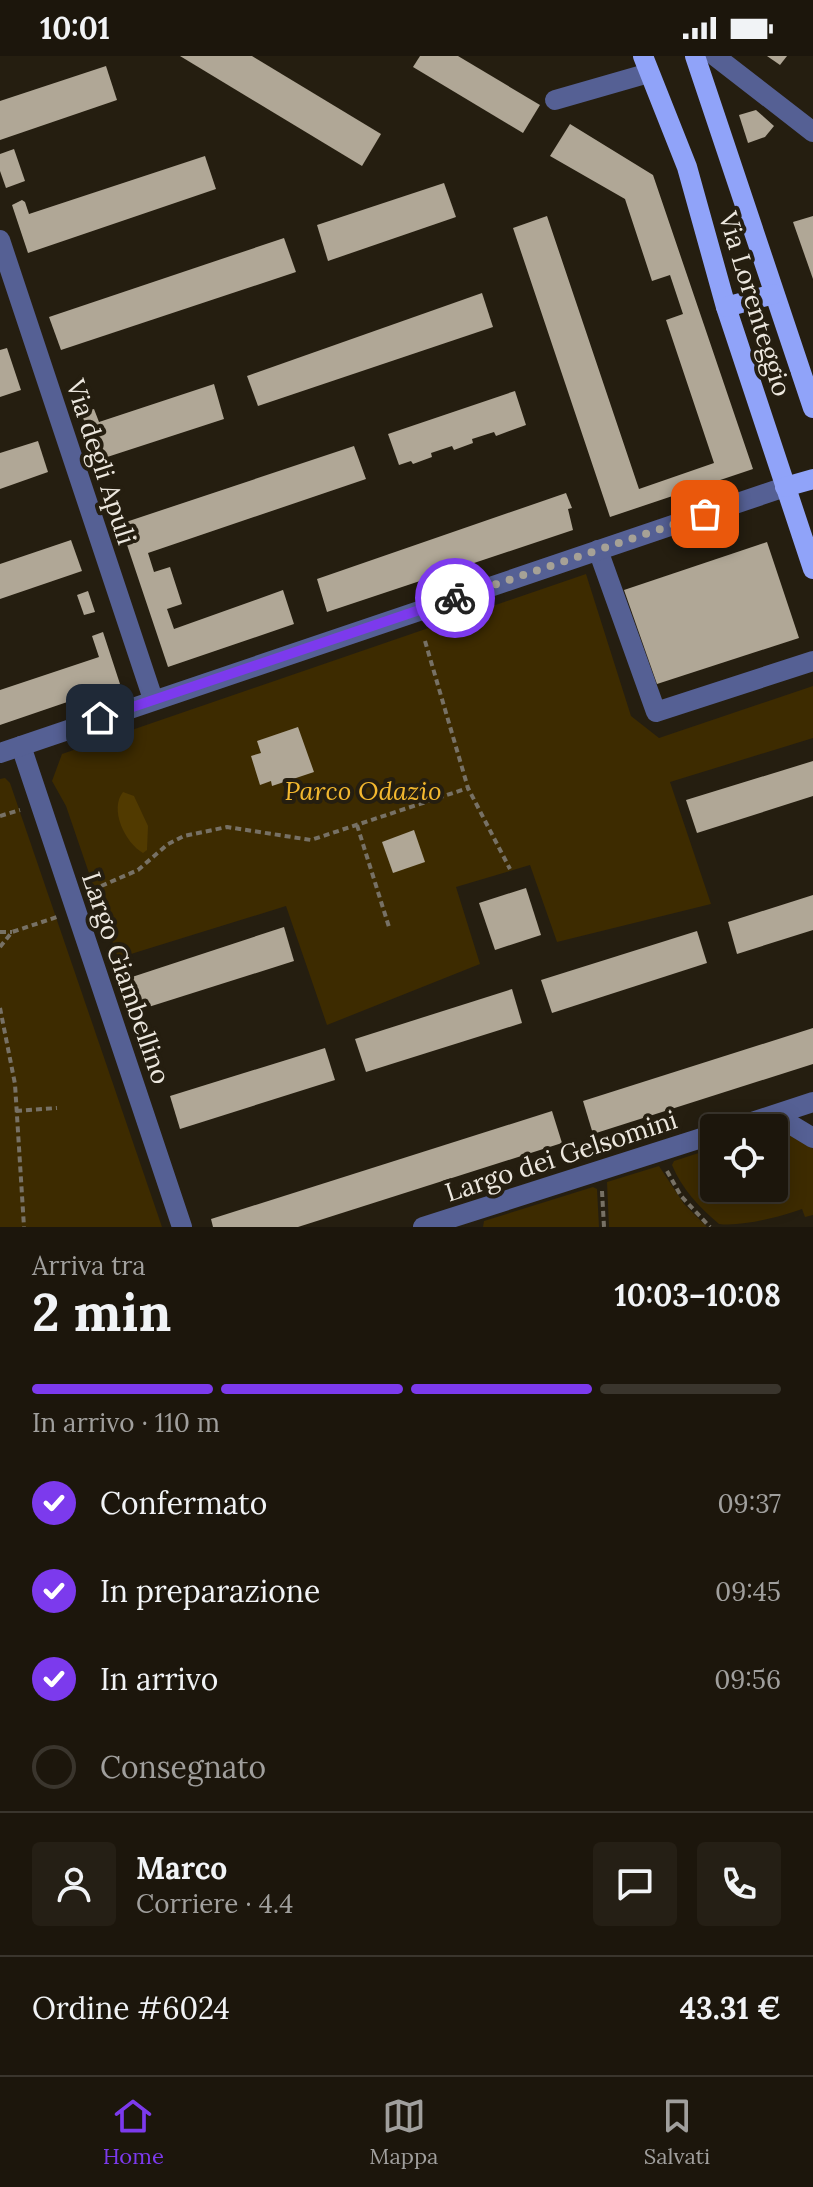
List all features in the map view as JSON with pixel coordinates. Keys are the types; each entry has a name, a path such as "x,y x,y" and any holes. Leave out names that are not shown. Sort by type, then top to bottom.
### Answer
{"main road":[{"name":"Via Lorenteggio","path":"695,56 813,408"},
{"name":"Via Lorenteggio","path":"646,64 687,167 726,307 813,569"},
{"path":"726,307 774,294"},
{"path":"785,487 813,479"}],"street":[{"path":"715,56 813,132"},
{"path":"555,100 646,64"},
{"name":"Via degli Apuli","path":"0,240 153,699"},
{"path":"0,753 785,487"},
{"path":"598,550 656,712 813,661"},
{"name":"Largo Giambellino","path":"21,746 182,1227"},
{"path":"778,1114 813,1102"},
{"path":"788,1123 813,1138"},
{"name":"Largo dei Gelsomini","path":"423,1227 700,1138"}],"path":[{"path":"425,641 468,788 510,869"},
{"path":"92,890 138,870 168,844 184,836 227,827 311,840 468,788"},
{"path":"0,816 20,810"},
{"path":"357,825 389,927"},
{"path":"0,932 12,932 57,917"},
{"path":"0,947 12,932"},
{"path":"0,1008 15,1084 24,1227"},
{"path":"16,1111 57,1108"},
{"path":"664,1165 681,1196 710,1227"},
{"path":"601,1185 604,1227"}],"green space":[{"name":"Parco Odazio","path":"586,574 631,716 659,738 813,686 813,738 670,782 711,904 557,942 530,865 456,887 480,964 327,1025 286,906 118,958 66,806 52,781 62,754"},
{"path":"5,778 10,783 162,1227 0,1227 0,779"},
{"path":"788,1134 792,1135 813,1147 813,1215 805,1217 802,1209 749,1223 719,1224 681,1182 672,1165 674,1161 700,1153 700,1202 788,1202"},
{"path":"659,1166 684,1204 707,1227 609,1227 607,1182"},
{"path":"593,1187 597,1189 599,1227 483,1227 484,1221"}],"shaded area":[{"path":"123,792 134,796 148,826 147,850 143,853 130,842 118,816 119,799"}],"building":[{"path":"180,56 252,56 381,134 362,166"},
{"path":"420,56 458,56 540,105 523,133 413,67"},
{"path":"767,56 787,56 780,65"},
{"path":"106,66 117,100 0,140 0,101"},
{"path":"756,110 774,126 765,137 748,143 739,115"},
{"path":"570,124 653,175 753,469 610,517 513,228 547,216 639,489 714,463 666,320 683,314 670,275 652,281 625,199 550,156"},
{"path":"14,149 25,181 6,188 0,171 0,154"},
{"path":"205,156 216,189 28,253 12,205 22,200 29,214"},
{"path":"444,183 456,217 328,261 317,225"},
{"path":"813,216 813,279 793,222"},
{"path":"284,238 296,272 61,350 49,317"},
{"path":"482,293 493,327 258,406 247,376"},
{"path":"7,348 21,390 0,397 0,350"},
{"path":"214,384 224,419 98,460 81,412 94,409 99,422"},
{"path":"515,391 526,425 496,436 494,432 472,439 473,443 454,450 452,446 431,453 432,457 413,464 411,461 399,465 388,434"},
{"path":"38,441 48,472 0,489 0,453"},
{"path":"354,446 366,479 148,553 154,572 170,567 182,604 167,609 174,629 283,590 294,624 168,667 120,524"},
{"path":"566,493 572,508 568,509 573,530 327,612 317,579"},
{"path":"71,540 82,571 0,599 0,564"},
{"path":"767,542 799,638 657,684 624,590"},
{"path":"88,591 95,612 84,615 77,595"},
{"path":"103,632 120,684 0,725 0,690 99,657 92,636"},
{"path":"298,727 314,772 272,786 271,781 260,785 251,756 261,753 257,741"},
{"path":"813,761 813,796 697,833 686,800"},
{"path":"414,830 425,862 393,873 382,842"},
{"path":"526,888 541,935 495,950 479,903"},
{"path":"813,895 813,930 737,954 728,922"},
{"path":"284,927 294,961 139,1010 129,978"},
{"path":"697,931 707,963 552,1013 541,980"},
{"path":"512,989 522,1023 366,1072 355,1039"},
{"path":"813,1028 813,1064 593,1134 583,1101"},
{"path":"325,1048 335,1080 180,1129 170,1096"},
{"path":"552,1111 562,1143 298,1227 213,1227 211,1219"}],"way so far":[{"path":"455,598 705,514"}],"route":[{"path":"100,718 455,598"}]}
